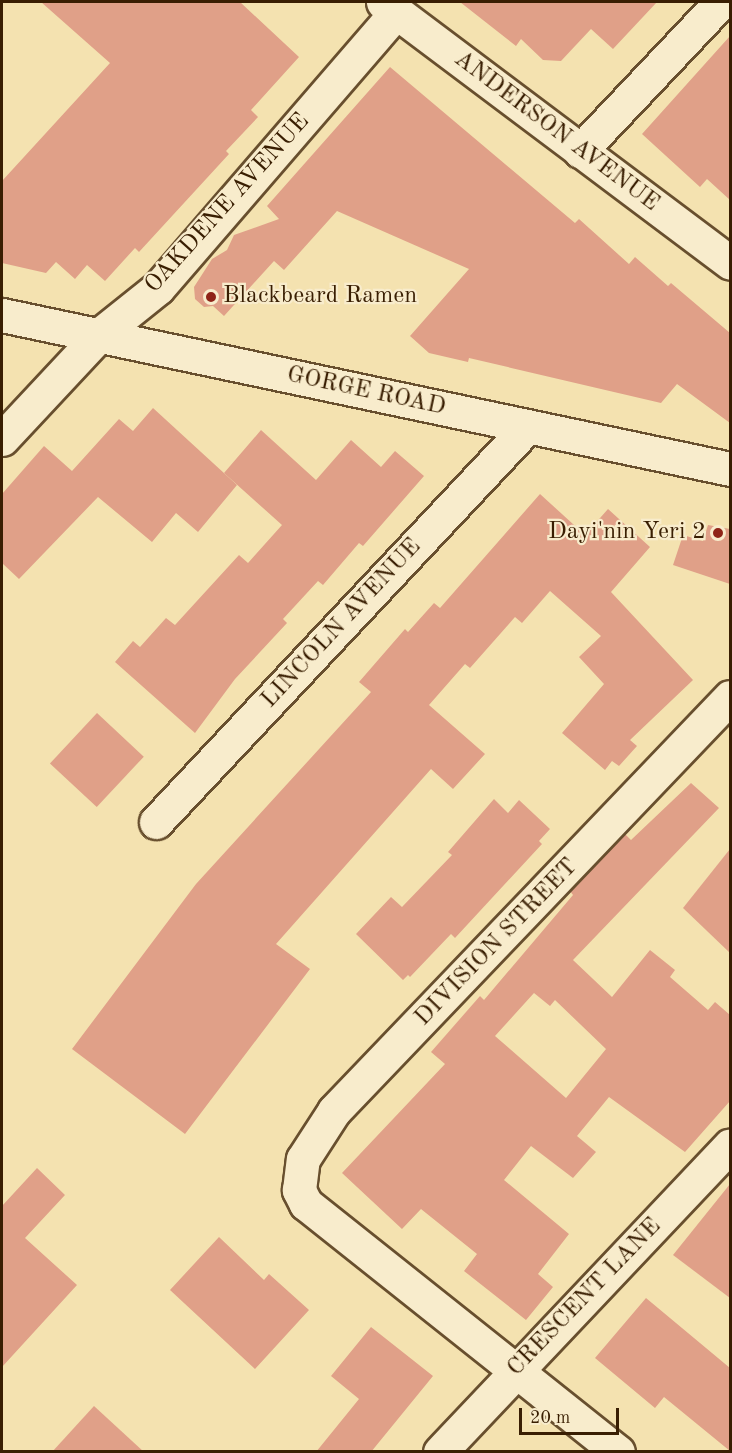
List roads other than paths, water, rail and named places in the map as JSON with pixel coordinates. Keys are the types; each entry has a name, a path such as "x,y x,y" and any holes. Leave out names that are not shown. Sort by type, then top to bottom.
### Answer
{"street":[{"path":"580,151 721,2"},
{"name":"ANDERSON AVENUE","path":"389,7 730,262"},
{"name":"OAKDENE AVENUE","path":"2,439 98,336 158,288 389,7"},
{"name":"GORGE ROAD","path":"2,315 730,469"},
{"name":"LINCOLN AVENUE","path":"156,822 527,427"},
{"name":"DIVISION STREET","path":"517,1370 306,1204 299,1190 303,1159 334,1111 730,697"},
{"name":"CRESCENT LANE","path":"440,1452 730,1145"},
{"path":"517,1370 618,1452"}],"place":[{"name":"Blackbeard Ramen","path":"211,297"},
{"name":"Dayi'nin Yeri 2","path":"718,533"}]}
